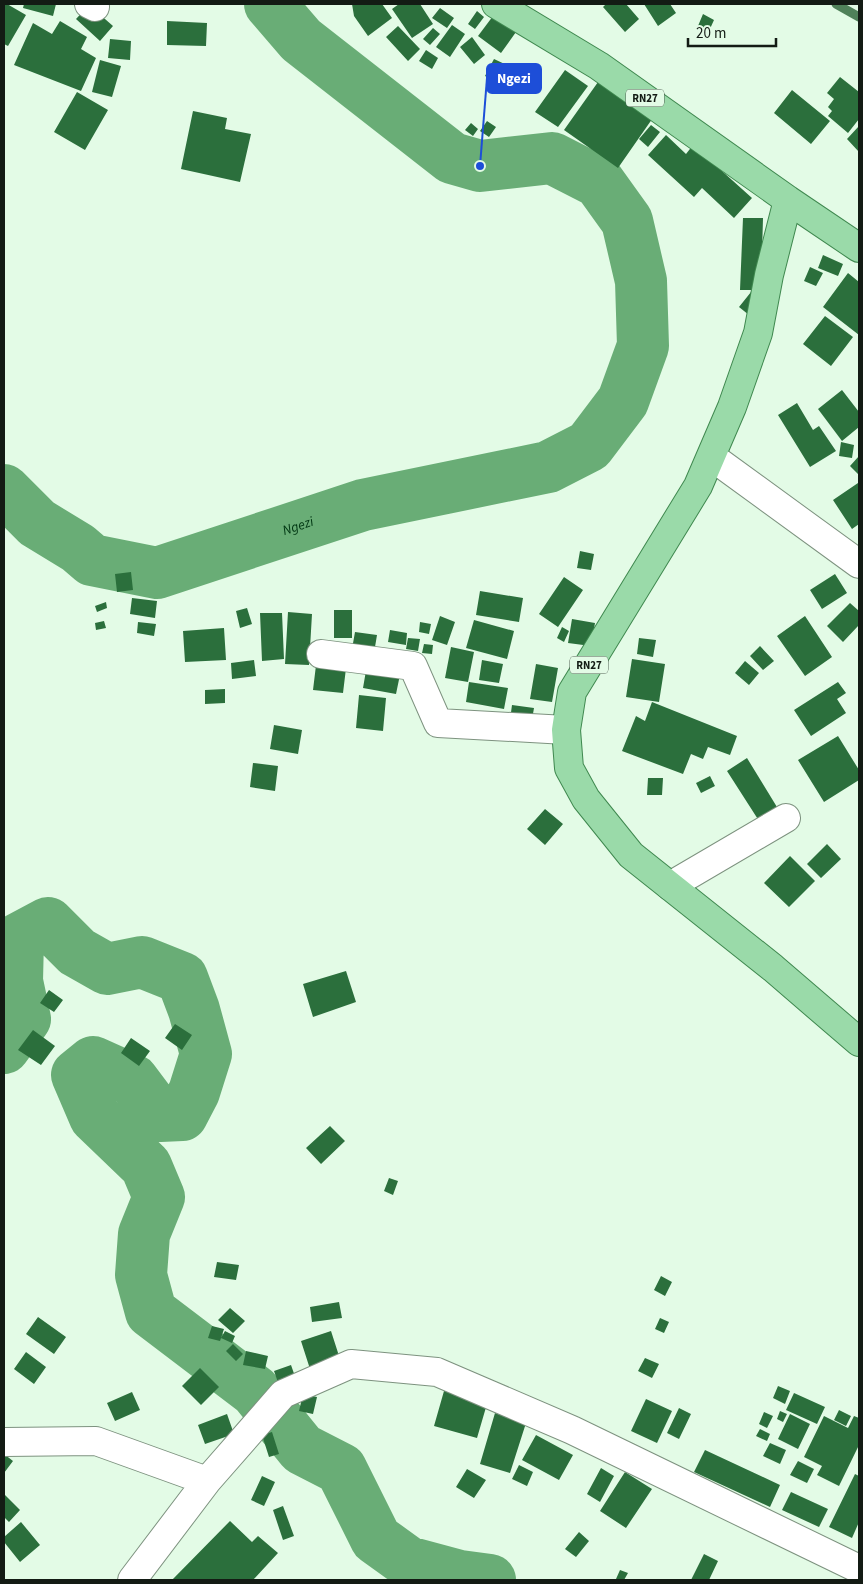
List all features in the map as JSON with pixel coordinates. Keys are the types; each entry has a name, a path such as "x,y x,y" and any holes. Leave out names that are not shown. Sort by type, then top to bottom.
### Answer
{"main road":[{"name":"RN27","path":"496,4 599,66 788,200 769,275 758,333 712,457 698,486 572,692 566,730 569,768 586,799 631,855 773,968 859,1042"},
{"path":"788,200 859,248"}],"street":[{"path":"712,457 859,564"},
{"path":"321,654 413,666 438,723 566,730"},
{"path":"670,886 786,818"},
{"path":"132,1580 207,1481 284,1394 352,1364 436,1372 572,1430 859,1569"},
{"path":"4,1442 96,1441 207,1481"}],"building":[{"path":"4,4 26,15 8,46 4,44"},
{"path":"24,4 56,4 53,16 23,8"},
{"path":"352,4 382,4 392,18 368,36 354,16"},
{"path":"399,4 420,4 433,24 412,38 392,9"},
{"path":"606,4 626,4 639,19 625,32 603,7"},
{"path":"644,4 670,4 676,13 658,26"},
{"path":"89,5 113,26 100,41 76,19"},
{"path":"440,8 454,18 447,28 432,18"},
{"path":"477,11 484,17 475,29 468,24"},
{"path":"703,14 714,20 709,31 698,26"},
{"path":"493,16 516,32 501,53 478,36"},
{"path":"60,21 87,37 81,49 96,58 81,91 14,65 33,23 52,34"},
{"path":"167,21 207,23 206,46 167,45"},
{"path":"452,25 465,34 450,57 436,47"},
{"path":"398,26 420,49 408,61 386,37"},
{"path":"433,28 440,34 430,45 423,39"},
{"path":"472,37 485,55 474,64 460,47"},
{"path":"110,39 131,41 130,60 108,58"},
{"path":"426,50 438,58 432,69 419,61"},
{"path":"494,59 511,67 502,85 485,76"},
{"path":"100,60 121,66 112,97 92,92"},
{"path":"565,70 588,86 558,127 535,112"},
{"path":"603,75 657,112 618,168 564,130"},
{"path":"840,77 859,92 859,119 848,133 828,116 832,111 828,107 834,99 827,93"},
{"path":"792,90 830,121 811,144 774,113"},
{"path":"77,92 108,110 85,150 54,132"},
{"path":"193,111 227,118 225,129 251,134 240,182 181,169"},
{"path":"487,121 496,127 489,137 480,131"},
{"path":"471,123 478,129 473,136 465,130"},
{"path":"651,125 660,132 648,147 639,139"},
{"path":"859,126 859,152 847,139"},
{"path":"666,135 686,154 693,145 752,198 734,218 702,188 694,197 648,155"},
{"path":"743,218 763,218 761,290 740,290"},
{"path":"823,255 843,264 838,276 818,268"},
{"path":"810,267 823,273 816,286 804,281"},
{"path":"848,273 859,282 859,335 823,307"},
{"path":"751,292 761,300 749,315 739,307"},
{"path":"825,316 853,337 831,366 803,344"},
{"path":"842,390 859,412 859,427 842,441 818,409"},
{"path":"797,403 813,430 819,426 836,451 810,467 778,415"},
{"path":"841,442 854,445 852,458 839,456"},
{"path":"859,456 859,475 850,466"},
{"path":"858,483 859,524 852,529 833,500"},
{"path":"580,551 594,554 591,570 577,568"},
{"path":"131,572 133,590 117,592 115,574"},
{"path":"835,574 847,593 822,609 810,590"},
{"path":"564,577 583,590 558,627 539,614"},
{"path":"480,591 523,598 519,622 476,615"},
{"path":"132,598 157,601 155,618 130,614"},
{"path":"106,602 107,608 97,612 95,606"},
{"path":"850,603 859,611 859,625 843,642 827,626"},
{"path":"247,608 252,624 240,628 236,611"},
{"path":"334,610 352,610 352,638 334,638"},
{"path":"288,612 312,614 309,665 285,664"},
{"path":"260,613 282,613 284,659 262,661"},
{"path":"440,616 455,622 447,645 432,640"},
{"path":"805,616 832,657 805,676 777,636"},
{"path":"572,619 595,623 591,646 568,643"},
{"path":"474,620 514,631 507,659 466,648"},
{"path":"104,621 106,628 96,630 95,623"},
{"path":"138,622 156,624 154,636 137,633"},
{"path":"420,622 431,624 429,634 419,632"},
{"path":"562,627 569,631 564,642 557,638"},
{"path":"224,628 226,660 185,662 183,631"},
{"path":"390,630 407,633 406,645 388,642"},
{"path":"355,632 377,635 374,653 352,649"},
{"path":"408,638 420,639 418,651 406,649"},
{"path":"639,638 656,640 653,657 637,654"},
{"path":"424,644 433,645 432,654 422,653"},
{"path":"760,646 774,661 763,670 750,656"},
{"path":"451,647 474,652 468,682 445,678"},
{"path":"317,657 347,660 343,693 313,690"},
{"path":"368,659 402,665 396,694 363,688"},
{"path":"632,659 665,664 659,702 626,697"},
{"path":"254,660 256,676 232,679 231,663"},
{"path":"482,660 503,664 499,683 479,680"},
{"path":"745,661 759,673 749,685 735,673"},
{"path":"536,664 558,668 552,702 530,699"},
{"path":"469,682 508,688 504,709 466,702"},
{"path":"838,682 846,693 837,699 846,713 811,736 794,710"},
{"path":"225,689 225,703 205,704 205,690"},
{"path":"359,695 386,698 383,731 356,728"},
{"path":"652,702 737,736 730,755 708,747 703,759 691,754 683,774 622,751 636,716 645,721"},
{"path":"512,705 534,708 530,731 509,727"},
{"path":"274,725 302,730 298,754 270,749"},
{"path":"838,736 859,770 859,780 824,802 798,760"},
{"path":"747,758 780,812 761,824 727,771"},
{"path":"253,763 278,766 275,791 250,787"},
{"path":"710,776 715,786 701,793 696,783"},
{"path":"648,778 663,778 662,795 647,795"},
{"path":"545,809 563,824 545,845 527,829"},
{"path":"827,844 841,859 821,878 807,864"},
{"path":"790,856 815,881 789,907 764,883"},
{"path":"346,971 356,1002 313,1017 303,984"},
{"path":"49,990 63,1000 54,1012 40,1003"},
{"path":"175,1024 192,1035 182,1050 165,1038"},
{"path":"33,1030 55,1046 41,1065 18,1050"},
{"path":"131,1038 150,1051 139,1066 121,1053"},
{"path":"330,1126 345,1141 321,1164 306,1148"},
{"path":"389,1178 398,1181 393,1195 384,1191"},
{"path":"217,1262 239,1265 236,1280 214,1277"},
{"path":"661,1276 672,1282 665,1296 654,1290"},
{"path":"339,1302 342,1318 312,1322 310,1307"},
{"path":"230,1308 245,1321 233,1333 218,1320"},
{"path":"38,1317 66,1337 54,1354 26,1334"},
{"path":"660,1318 669,1322 664,1333 655,1329"},
{"path":"212,1326 224,1329 220,1341 208,1338"},
{"path":"225,1331 235,1336 232,1343 221,1338"},
{"path":"331,1331 340,1359 310,1369 301,1341"},
{"path":"233,1344 243,1354 236,1361 226,1351"},
{"path":"246,1351 268,1356 265,1369 243,1365"},
{"path":"26,1352 46,1367 34,1384 14,1369"},
{"path":"645,1358 659,1364 652,1378 638,1371"},
{"path":"291,1365 298,1385 281,1391 274,1371"},
{"path":"200,1368 219,1387 201,1405 182,1386"},
{"path":"446,1384 489,1397 477,1438 434,1426"},
{"path":"778,1386 790,1391 785,1404 773,1398"},
{"path":"132,1392 140,1410 115,1421 107,1403"},
{"path":"794,1393 825,1407 817,1424 786,1410"},
{"path":"303,1394 317,1397 313,1414 299,1411"},
{"path":"646,1399 672,1411 657,1443 631,1431"},
{"path":"679,1408 691,1414 679,1439 667,1433"},
{"path":"839,1410 851,1416 846,1426 834,1420"},
{"path":"780,1411 787,1414 783,1422 777,1419"},
{"path":"764,1412 773,1416 767,1428 759,1424"},
{"path":"495,1413 526,1423 510,1473 480,1464"},
{"path":"227,1414 234,1434 205,1444 198,1425"},
{"path":"790,1414 810,1424 798,1449 778,1439"},
{"path":"824,1416 848,1428 854,1416 859,1418 859,1445 839,1486 817,1475 822,1466 804,1457"},
{"path":"760,1429 770,1434 767,1441 756,1436"},
{"path":"272,1432 279,1454 269,1457 262,1435"},
{"path":"536,1435 573,1455 559,1480 522,1460"},
{"path":"770,1443 786,1450 780,1464 763,1456"},
{"path":"705,1450 780,1485 770,1507 694,1472"},
{"path":"4,1454 13,1461 4,1473"},
{"path":"798,1461 814,1469 807,1483 790,1475"},
{"path":"519,1465 533,1472 527,1486 512,1479"},
{"path":"601,1468 614,1476 600,1502 587,1494"},
{"path":"467,1469 486,1480 474,1498 456,1487"},
{"path":"625,1472 652,1489 626,1528 600,1511"},
{"path":"855,1474 859,1476 859,1522 852,1538 829,1527"},
{"path":"262,1476 275,1482 264,1506 251,1500"},
{"path":"791,1492 828,1509 819,1527 782,1510"},
{"path":"4,1494 20,1510 9,1522 4,1517"},
{"path":"283,1506 294,1536 283,1540 273,1510"},
{"path":"230,1521 252,1542 258,1536 278,1553 253,1580 172,1580"},
{"path":"21,1522 40,1545 20,1562 4,1542 4,1537"},
{"path":"579,1532 589,1541 576,1557 565,1549"},
{"path":"704,1554 718,1561 709,1580 691,1580"},
{"path":"620,1570 628,1573 624,1580 616,1579"}],"waterway":[{"name":"Ngezi","path":"4,490 37,523 78,548 92,560 157,573 363,505 548,467 589,446 623,401 643,346 641,281 627,221 599,182 552,158 480,166 452,158 301,40 270,4"},
{"path":"836,4 859,17"},
{"path":"4,1048 25,1019 17,981 18,939 48,923 77,952 107,969 142,962 182,978 194,1010 206,1054 194,1092 182,1115 160,1116 133,1080 93,1062 77,1075 95,1117 146,1166 159,1197 144,1234 141,1275 151,1312 255,1391 302,1449 341,1469 376,1539 408,1562 460,1576 490,1580"}],"place":[{"name":"Ngezi","path":"480,166"}]}
